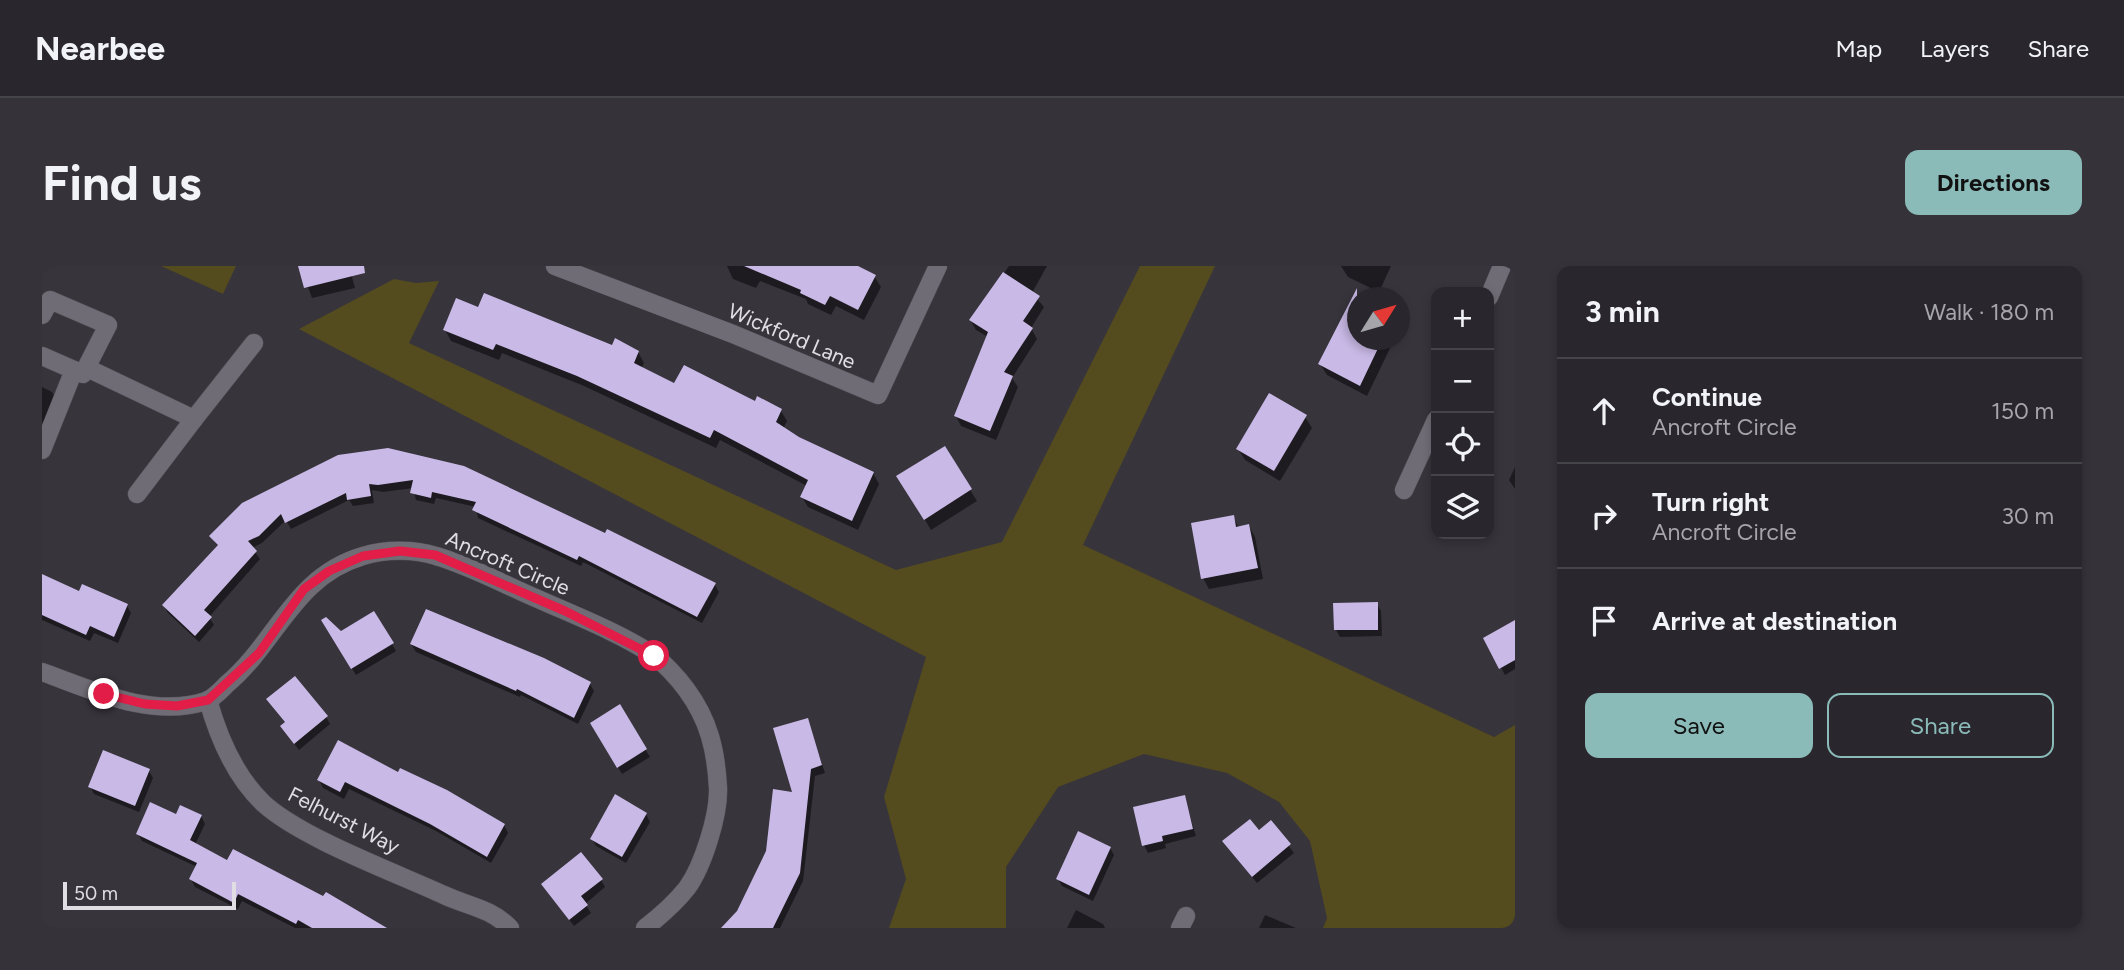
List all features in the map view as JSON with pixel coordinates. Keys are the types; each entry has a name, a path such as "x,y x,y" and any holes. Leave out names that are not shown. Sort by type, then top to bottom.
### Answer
{"street":[{"name":"Wickford Lane","path":"555,266 733,334 878,396 938,266"},
{"path":"1493,287 1502,266"},
{"path":"42,315 50,300 108,325 80,369 42,450"},
{"path":"137,494 254,344"},
{"path":"42,356 80,369 194,419"},
{"path":"1404,490 1431,431"},
{"name":"Ancroft Circle","path":"208,700 259,653 304,589 329,571 363,556 400,551 435,555 601,628 654,656 685,688 706,720 716,752 718,794 708,843 687,887 645,928"},
{"path":"42,672 104,694 145,704 177,706 208,700"},
{"name":"Felhurst Way","path":"208,700 217,733 262,802 292,823 334,844 453,900 482,908 510,928"}],"shaded area":[{"path":"161,266 236,266 223,294"},
{"path":"1140,266 1215,266 1083,545 1494,737 1515,725 1515,928 1323,928 1327,918 1310,841 1279,802 1227,773 1144,754 1058,787 1006,867 1006,928 889,928 906,879 884,797 926,657 299,329 394,279 416,283 439,281 409,343 896,570 1002,542"}],"building":[{"path":"298,266 364,266 365,273 304,288"},
{"path":"744,266 858,266 876,275 858,310 830,296 825,305 800,293 801,290"},
{"path":"1003,272 1040,296 1023,321 1033,328 1004,372 1013,376 990,431 954,416 988,332 969,320"},
{"path":"484,293 612,345 615,338 639,351 634,363 674,383 684,365 755,401 757,396 782,409 776,422 799,437 874,472 852,521 800,497 808,480 714,430 710,438 577,376 496,344 493,350 443,330 456,298 478,307"},
{"path":"1347,307 1347,350 1377,350 1360,386 1318,364"},
{"path":"1269,393 1307,415 1274,471 1236,449"},
{"path":"945,446 972,489 924,520 896,476"},
{"path":"388,448 464,466 605,533 607,529 716,583 697,617 579,556 577,560 472,510 476,502 432,492 431,498 410,493 413,480 369,484 371,496 347,500 346,493 285,523 281,514 259,536 248,541 257,551 204,610 212,617 195,636 162,605 218,545 209,536 242,503 338,455"},
{"path":"1234,515 1236,527 1249,524 1258,568 1201,579 1191,523"},
{"path":"42,574 79,591 82,584 128,604 114,637 90,626 86,635 42,615"},
{"path":"1378,602 1378,630 1334,630 1333,603"},
{"path":"426,609 544,658 591,682 574,718 517,689 516,691 410,644"},
{"path":"374,611 394,643 351,669 321,620 326,617 341,631"},
{"path":"1515,620 1515,660 1499,669 1483,638"},
{"path":"295,676 328,716 294,744 280,726 285,722 266,699"},
{"path":"620,704 647,749 617,768 590,723"},
{"path":"808,718 822,765 811,769 800,873 773,928 721,928 737,911 766,851 773,789 792,792 773,728"},
{"path":"338,740 398,772 400,768 447,790 505,824 487,857 430,824 345,782 340,792 317,780"},
{"path":"103,750 150,769 135,806 88,787"},
{"path":"615,794 647,813 622,857 590,839"},
{"path":"1185,795 1193,829 1162,836 1163,841 1142,846 1133,807"},
{"path":"150,802 176,814 180,805 202,815 190,840 227,860 233,849 323,896 326,892 387,928 312,928 298,920 296,924 238,894 234,903 189,879 197,863 136,834"},
{"path":"1250,819 1259,830 1271,820 1291,844 1252,877 1222,841"},
{"path":"1078,831 1111,847 1089,895 1056,879"},
{"path":"581,852 603,879 581,896 588,905 569,920 541,884"}],"route":[{"path":"104,694 145,704 177,706 208,700 259,653 304,589 329,571 363,556 400,551 435,555 565,611 654,656"}]}
